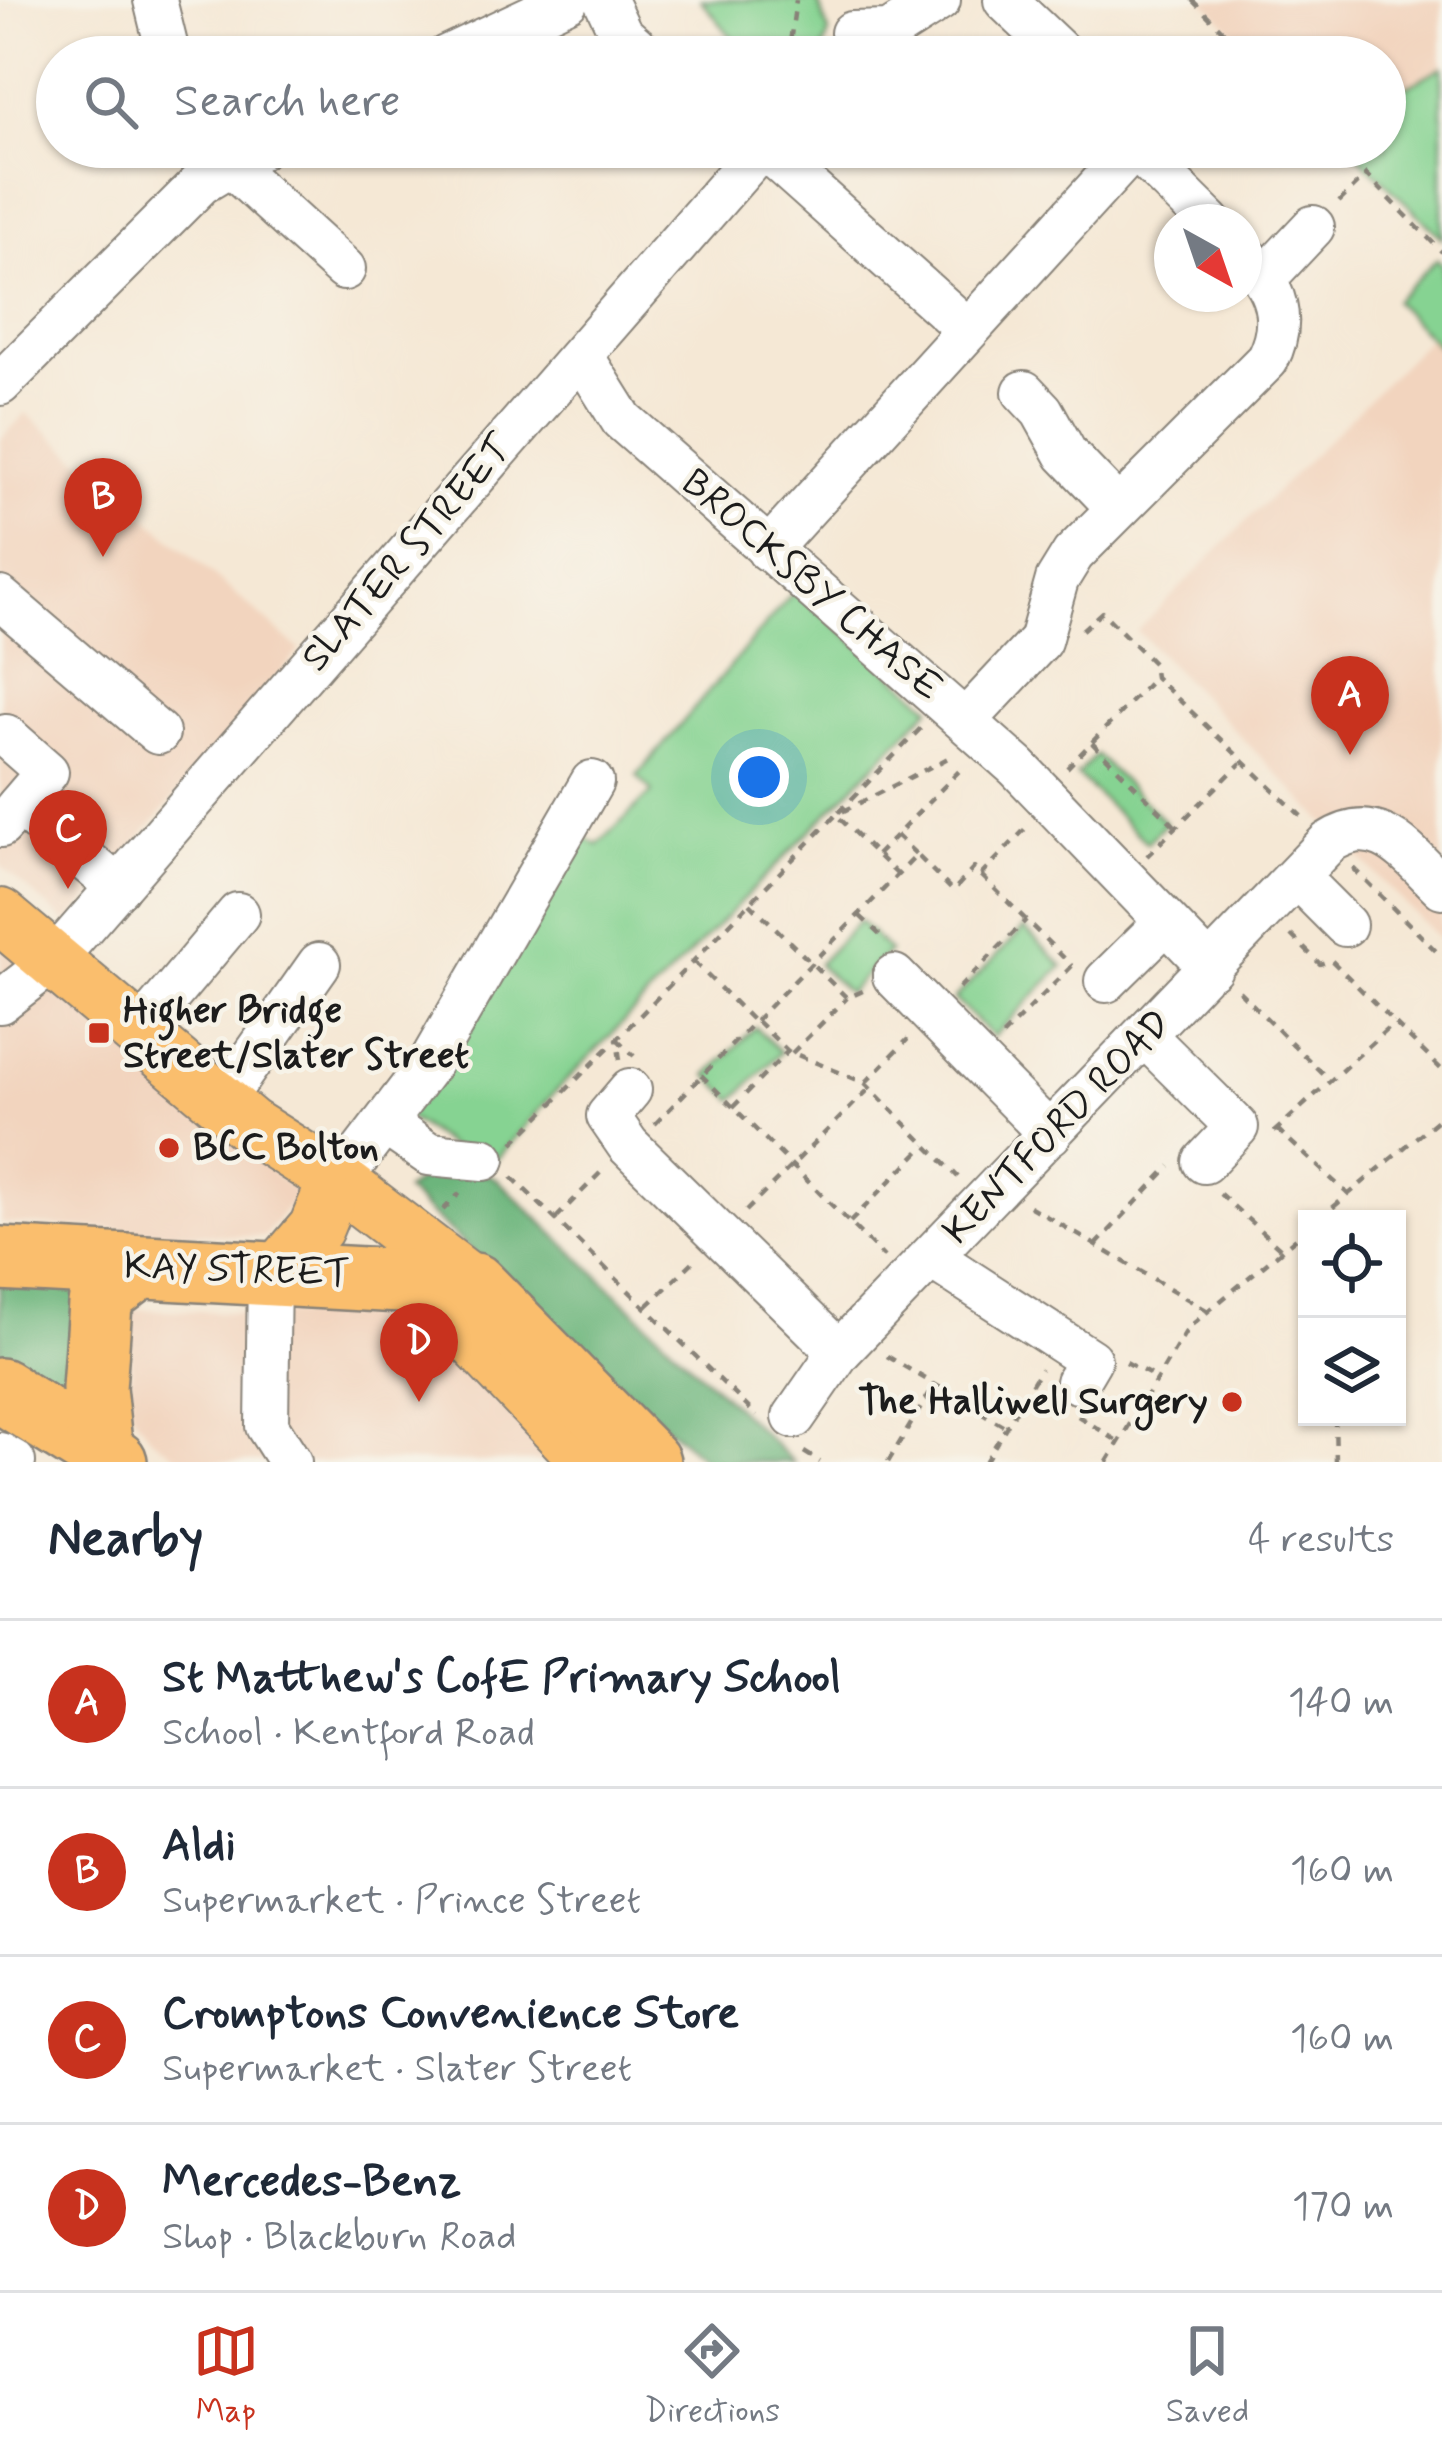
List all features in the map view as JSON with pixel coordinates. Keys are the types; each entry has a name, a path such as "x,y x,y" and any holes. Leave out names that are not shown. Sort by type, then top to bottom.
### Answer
{"highway":[{"name":"KAY STREET","path":"0,1258 454,1280"},
{"path":"96,1449 94,1388 100,1304 106,1292 138,1268"},
{"path":"454,1280 648,1462"},
{"path":"0,1390 96,1449"}],"main road":[{"path":"0,916 235,1114 454,1280 669,1462"},
{"path":"274,1271 316,1228 333,1191"},
{"path":"454,1280 590,1462"}],"street":[{"path":"154,0 163,36"},
{"path":"491,36 567,0"},
{"path":"605,0 624,36"},
{"path":"844,30 889,32 939,0"},
{"path":"1006,0 1043,36"},
{"path":"0,384 214,168"},
{"path":"229,168 344,269"},
{"name":"SLATER STREET","path":"0,1002 53,961 744,168"},
{"path":"786,168 968,330"},
{"path":"768,550 1116,168"},
{"path":"1155,168 1192,204"},
{"path":"1262,262 1313,227"},
{"name":"BROCKSBY CHASE","path":"582,356 622,420 972,726 1040,641 1064,568 1117,507 1267,360 1276,343 1278,307 1262,279"},
{"path":"1024,392 1042,411 1066,454 1117,507"},
{"path":"0,598 158,733"},
{"path":"972,726 1212,967"},
{"path":"6,736 47,772 9,816 118,887"},
{"path":"333,1191 387,1125 581,836 592,782"},
{"path":"1328,844 1350,831 1382,832 1442,887"},
{"name":"KENTFORD ROAD","path":"785,1429 846,1344 1328,844"},
{"path":"1297,877 1345,925"},
{"path":"138,1033 238,914"},
{"path":"1088,970 1166,922"},
{"path":"235,1114 319,964"},
{"path":"908,1005 977,1060 1050,1134"},
{"path":"1145,1036 1257,1128 1200,1172"},
{"path":"630,1090 608,1116 632,1146 722,1236 846,1344"},
{"path":"387,1125 429,1154 489,1160"},
{"path":"921,1270 1060,1339 1090,1360 1076,1382"},
{"path":"274,1271 267,1426 290,1462"},
{"path":"0,1420 96,1449"},
{"path":"0,1454 14,1462"}],"path":[{"path":"791,36 796,0"},
{"path":"1192,0 1229,36"},
{"path":"1360,168 1442,252"},
{"path":"1313,227 1367,175"},
{"path":"1040,641 1070,641 1102,612 1153,663 1155,677 1241,763"},
{"path":"981,875 1091,743 1155,677"},
{"path":"454,1280 489,1160 614,1041 836,815 972,726"},
{"path":"836,815 972,726"},
{"path":"877,855 972,726"},
{"path":"1091,743 1176,827"},
{"path":"1124,878 1241,763 1248,762 1442,957"},
{"path":"836,815 898,875"},
{"path":"896,835 952,890 974,868 1026,920 1088,970 977,1060"},
{"path":"555,1219 916,855"},
{"path":"750,903 847,998 908,1005"},
{"path":"1265,910 1320,964 1331,960 1442,1070"},
{"path":"645,1307 722,1236 867,1085 908,1005 1026,920"},
{"path":"693,961 790,1052 867,1085 926,1145 991,1195 1096,1245 1208,1312"},
{"path":"1212,967 1329,1080"},
{"path":"733,1106 847,998"},
{"path":"1348,1194 1257,1128 1329,1080 1394,1023"},
{"path":"614,1041 630,1090"},
{"path":"701,1075 849,1222 921,1270"},
{"path":"1329,1210 1442,1116"},
{"path":"849,1222 926,1145"},
{"path":"489,1160 820,1462"},
{"path":"1096,1245 1200,1172 1282,1250"},
{"path":"1107,1462 1188,1328 1298,1237"},
{"path":"985,1462 1060,1339"},
{"path":"846,1344 935,1384 1006,1427"},
{"path":"888,1462 935,1384"},
{"path":"1335,1426 1336,1462"}],"shaded area":[{"path":"1203,0 1442,0 1442,67 1406,87 1406,36 1238,36"},
{"path":"1429,338 1442,350 1442,942 1137,631"},
{"path":"26,413 300,650 67,923 0,865 0,440"},
{"path":"0,939 298,1194 264,1237 0,1223"},
{"path":"131,1309 372,1317 445,1349 560,1462 185,1462 150,1437 131,1411"}],"green space":[{"path":"701,0 817,0 829,33 828,36 731,36"},
{"path":"1442,67 1442,238 1370,168 1406,168 1406,87"},
{"path":"1437,259 1442,264 1442,350 1394,301"},
{"path":"795,590 931,707 553,1094 495,1161 463,1155 398,1111 565,827 598,845 652,792 637,776"},
{"path":"1096,755 1166,823 1147,843 1077,775"},
{"path":"859,921 889,951 848,993 818,964"},
{"path":"1024,928 1063,966 993,1037 954,999"},
{"path":"755,1027 781,1052 734,1100 708,1075"},
{"path":"431,1170 488,1174 498,1180 793,1462 706,1462 405,1191"},
{"path":"0,1278 91,1284 74,1403 0,1365"}],"place":[{"name":"Aldi","path":"103,557"},
{"name":"St Matthew's CofE Primary School","path":"1350,755"},
{"name":"Cromptons Convenience Store","path":"68,889"},
{"name":"Higher Bridge Street/Slater Street","path":"99,1033"},
{"name":"BCC Bolton","path":"169,1148"},
{"name":"Mercedes-Benz","path":"419,1402"},
{"name":"The Halliwell Surgery","path":"1232,1402"}]}
